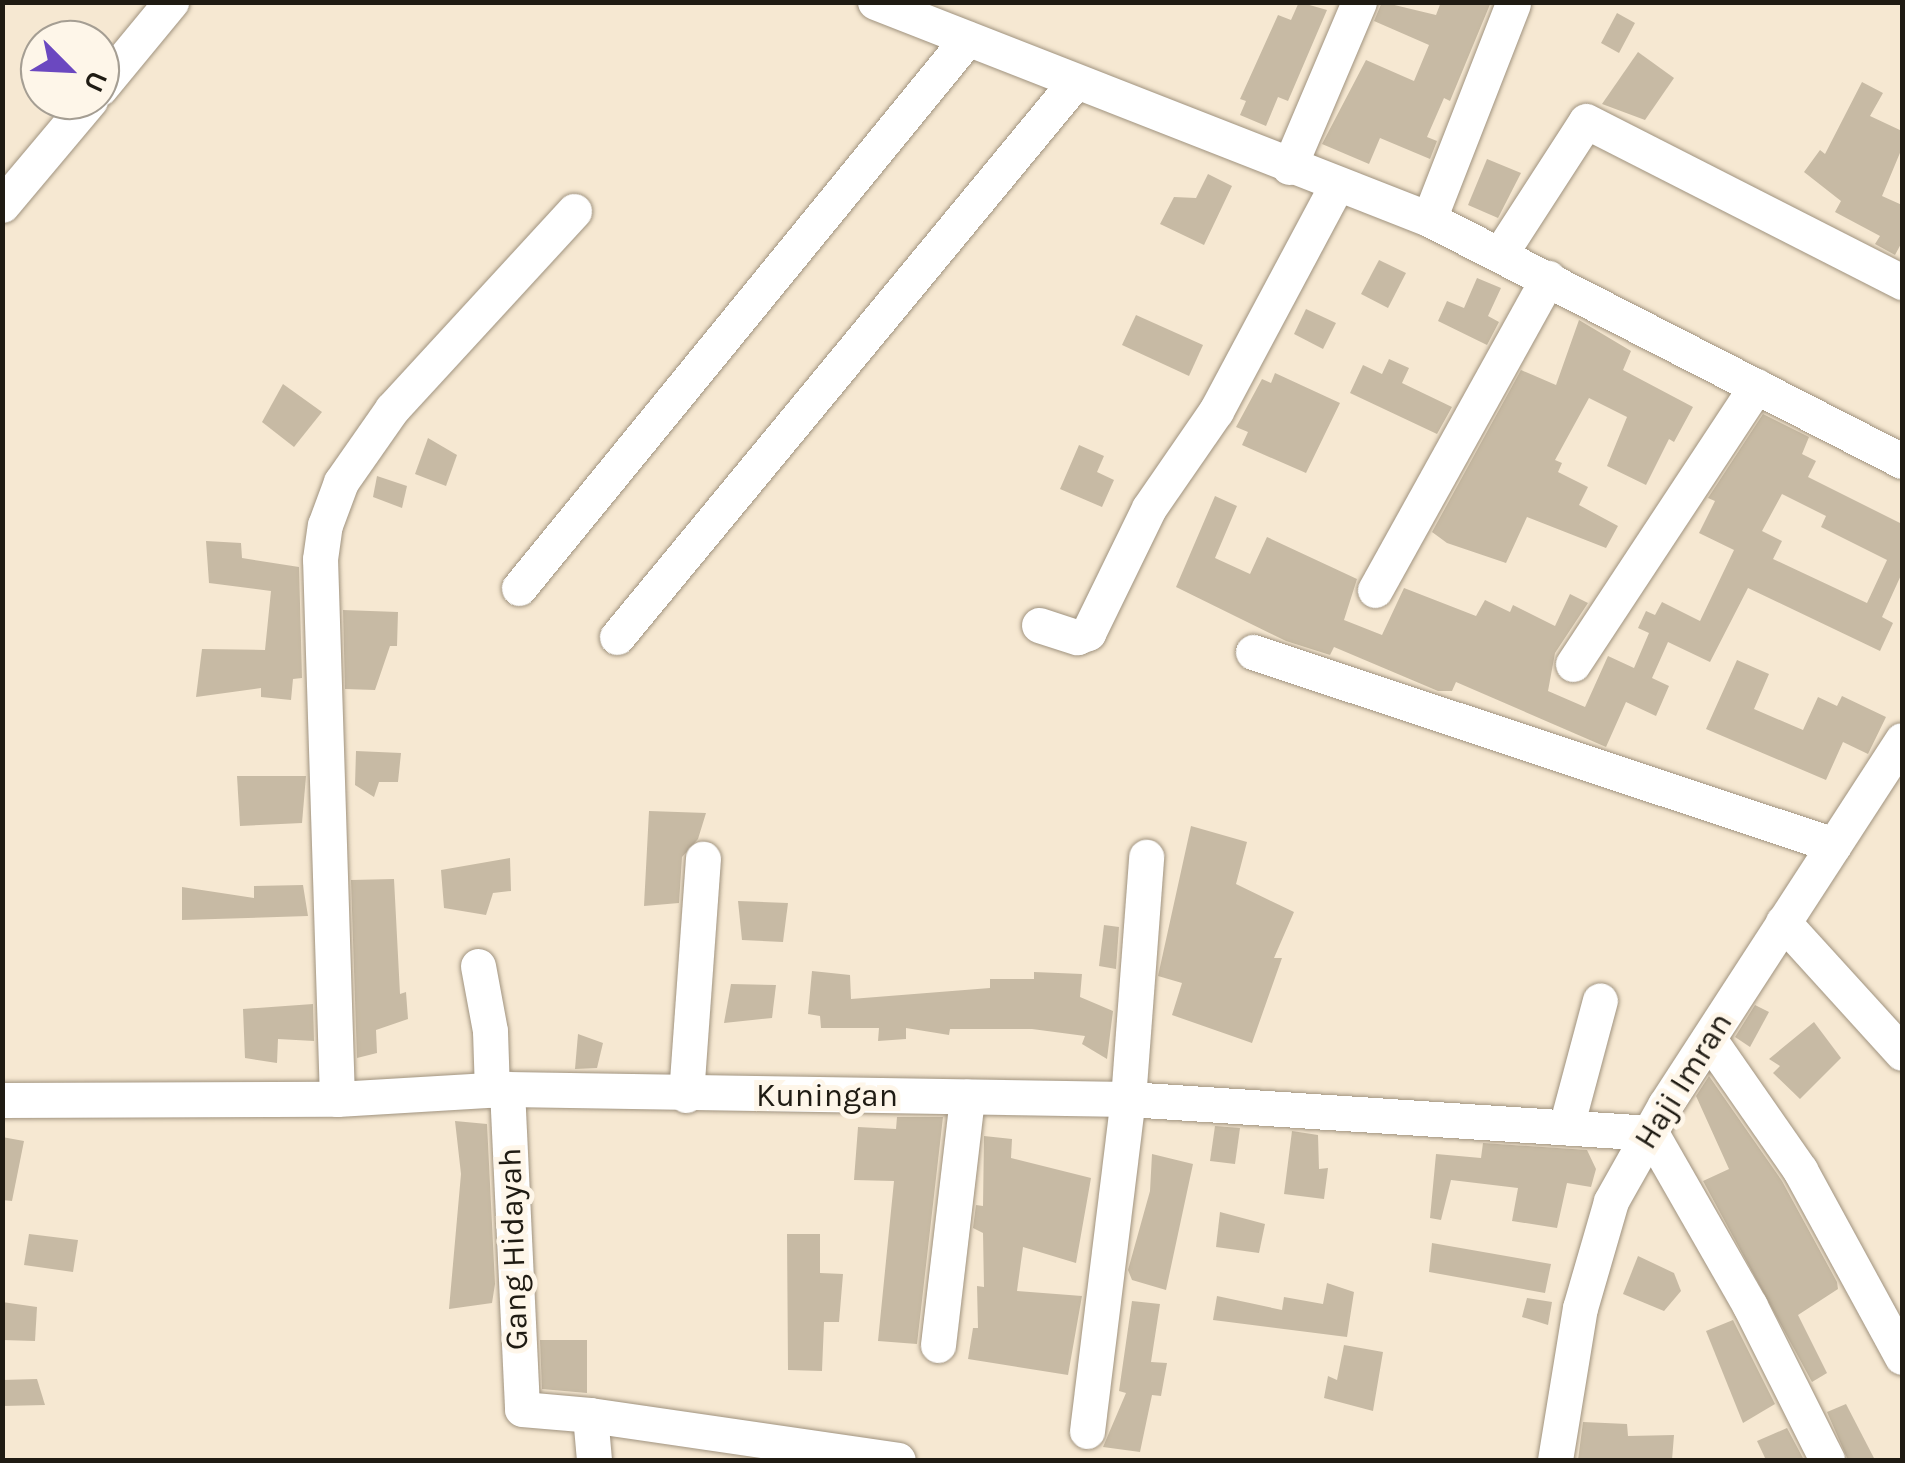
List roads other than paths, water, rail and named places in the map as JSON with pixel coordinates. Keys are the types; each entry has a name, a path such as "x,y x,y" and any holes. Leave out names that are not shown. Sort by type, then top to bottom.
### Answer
{"street":[{"path":"120,64 171,2"},
{"path":"875,2 1336,186 1429,219 1902,461"},
{"path":"1288,167 1359,2"},
{"path":"1429,219 1513,4"},
{"path":"519,588 967,39"},
{"path":"617,637 1075,82"},
{"path":"2,205 73,120"},
{"path":"1500,254 1586,121 1902,282"},
{"path":"1038,625 1086,637 1149,508 1216,411 1336,186"},
{"path":"337,1099 320,559 325,525 340,482 392,408 574,212"},
{"path":"1376,590 1548,278"},
{"path":"1573,664 1756,386"},
{"path":"1252,652 1834,845"},
{"name":"Haji Imran","path":"1555,1460 1580,1308 1612,1202 1709,1039 1902,740"},
{"path":"1087,1431 1128,1099 1146,857"},
{"path":"686,1095 703,859"},
{"path":"1783,922 1902,1054"},
{"name":"Gang Hidayah","path":"478,966 499,1089 522,1409 590,1415"},
{"path":"1566,1127 1600,1000"},
{"path":"1709,1039 1800,1170 1902,1357"},
{"name":"Kuningan","path":"2,1100 337,1099 499,1089 686,1095 1128,1099 1651,1133"},
{"path":"938,1345 967,1097"},
{"path":"1651,1133 1750,1306 1826,1460"},
{"path":"594,1460 590,1415 882,1459"}]}
